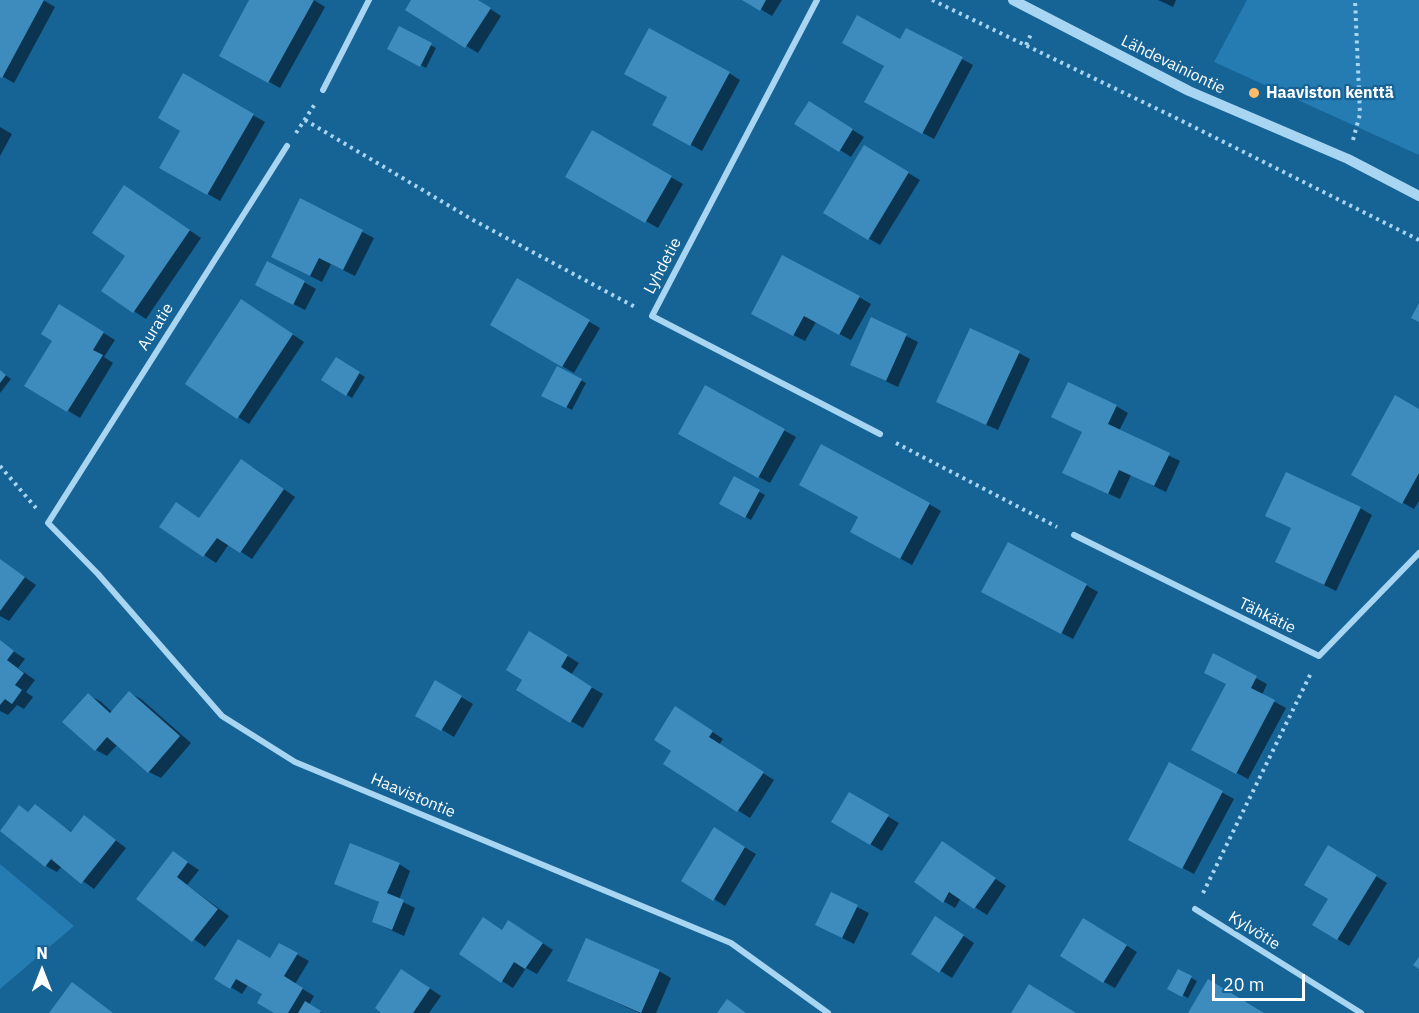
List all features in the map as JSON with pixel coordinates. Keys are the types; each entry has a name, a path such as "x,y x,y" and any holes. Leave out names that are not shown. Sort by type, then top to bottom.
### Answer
{"street":[{"path":"322,90 369,0"},
{"name":"Lyhdetie","path":"817,0 652,316 880,434"},
{"name":"Lähdevainiontie","path":"1017,1 1189,91 1348,159 1419,196"},
{"name":"Auratie","path":"48,522 287,146"},
{"name":"Haavistontie","path":"48,522 98,574 222,716 295,762 731,943 824,1012"},
{"name":"Tähkätie","path":"1074,536 1319,656"},
{"path":"1319,656 1419,553"},
{"name":"Kylvötie","path":"1195,909 1361,1013"}],"path":[{"path":"932,0 1166,113 1419,240"},
{"path":"1348,159 1360,114 1355,0"},
{"path":"287,146 322,90"},
{"path":"305,120 473,220 652,316"},
{"path":"880,434 1074,536"},
{"path":"0,466 48,522"},
{"path":"1195,909 1319,656"}],"shaded area":[{"path":"1247,0 1419,0 1419,155 1214,62"},
{"path":"0,864 74,926 0,989"}],"building":[{"path":"0,0 44,0 2,78 0,77"},
{"path":"249,0 314,0 268,83 219,56"},
{"path":"411,0 478,0 491,8 465,48 405,10"},
{"path":"742,0 766,0 760,11"},
{"path":"857,15 900,39 906,28 963,57 922,134 864,102 884,66 842,43"},
{"path":"399,26 432,43 420,67 387,49"},
{"path":"649,28 730,72 690,146 652,125 667,97 624,74"},
{"path":"183,73 254,114 207,195 159,168 180,131 158,118"},
{"path":"809,101 853,129 839,152 794,124"},
{"path":"592,130 672,176 645,223 565,177"},
{"path":"864,145 909,172 868,240 823,213"},
{"path":"124,185 190,230 133,313 101,291 125,256 92,233"},
{"path":"300,198 363,230 343,270 319,258 310,276 271,257"},
{"path":"782,255 860,296 839,335 804,316 793,336 751,314"},
{"path":"267,261 305,281 293,305 255,285"},
{"path":"517,278 590,320 562,367 490,325"},
{"path":"241,299 293,334 237,419 185,384"},
{"path":"1419,303 1419,322 1411,318"},
{"path":"59,304 104,332 93,350 103,355 67,412 24,386 52,341 41,334"},
{"path":"871,317 907,334 886,381 850,365"},
{"path":"970,328 1020,351 986,425 936,402"},
{"path":"336,357 360,372 346,396 321,380"},
{"path":"557,366 582,379 566,408 541,396"},
{"path":"0,370 6,375 0,383"},
{"path":"1068,382 1117,405 1108,424 1170,453 1154,486 1119,470 1108,494 1062,473 1082,432 1051,417"},
{"path":"705,385 785,429 758,478 678,434"},
{"path":"1395,395 1419,409 1419,473 1402,504 1351,475"},
{"path":"821,444 930,503 900,559 850,532 858,517 799,485"},
{"path":"241,459 284,489 240,553 217,538 203,557 159,527 176,502 199,518"},
{"path":"1286,472 1361,507 1324,585 1275,562 1291,528 1265,516"},
{"path":"734,476 760,490 745,518 719,504"},
{"path":"1008,542 1087,584 1061,634 981,592"},
{"path":"0,559 25,577 0,611"},
{"path":"529,631 568,655 561,667 592,687 570,723 516,690 522,680 506,670"},
{"path":"0,640 14,651 7,660 24,673 15,685 22,690 12,704 5,699 0,705"},
{"path":"1213,653 1257,676 1251,688 1275,700 1236,774 1191,750 1226,684 1204,673"},
{"path":"435,680 462,696 441,731 415,716"},
{"path":"129,691 180,736 148,773 107,737 95,751 62,722 88,693 110,713"},
{"path":"675,706 713,731 709,737 764,772 737,812 663,764 671,751 654,740"},
{"path":"1169,762 1223,791 1182,869 1128,840"},
{"path":"849,792 889,815 870,845 831,822"},
{"path":"35,804 71,832 84,815 116,840 81,884 51,859 45,867 0,831 19,805 28,812"},
{"path":"714,827 745,847 713,901 681,881"},
{"path":"942,841 996,878 974,909 949,892 943,903 914,882"},
{"path":"350,843 400,863 387,893 404,900 392,930 372,922 379,902 334,884"},
{"path":"1328,845 1377,875 1337,940 1312,925 1328,899 1304,885"},
{"path":"173,851 188,862 177,877 218,909 192,942 136,899"},
{"path":"831,892 858,905 842,938 815,925"},
{"path":"935,916 964,935 939,973 911,954"},
{"path":"483,917 502,930 508,920 543,943 525,969 514,962 501,983 459,954"},
{"path":"1083,918 1127,945 1103,983 1060,956"},
{"path":"586,938 660,970 641,1013 567,981"},
{"path":"238,939 270,958 279,943 298,953 284,976 303,988 288,1013 274,1013 257,1003 262,994 236,979 230,989 214,979"},
{"path":"1419,957 1419,969 1413,965"},
{"path":"401,969 430,988 413,1013 381,1013 375,1008"},
{"path":"1178,969 1192,976 1182,997 1167,989"},
{"path":"1208,979 1264,1013 1188,1013"},
{"path":"72,982 113,1013 49,1013"},
{"path":"1029,984 1076,1013 1011,1013"},
{"path":"727,999 746,1013 717,1013"},
{"path":"305,1001 321,1011 320,1013 298,1013"}],"place":[{"name":"Haaviston kenttä","path":"1254,93"}]}
